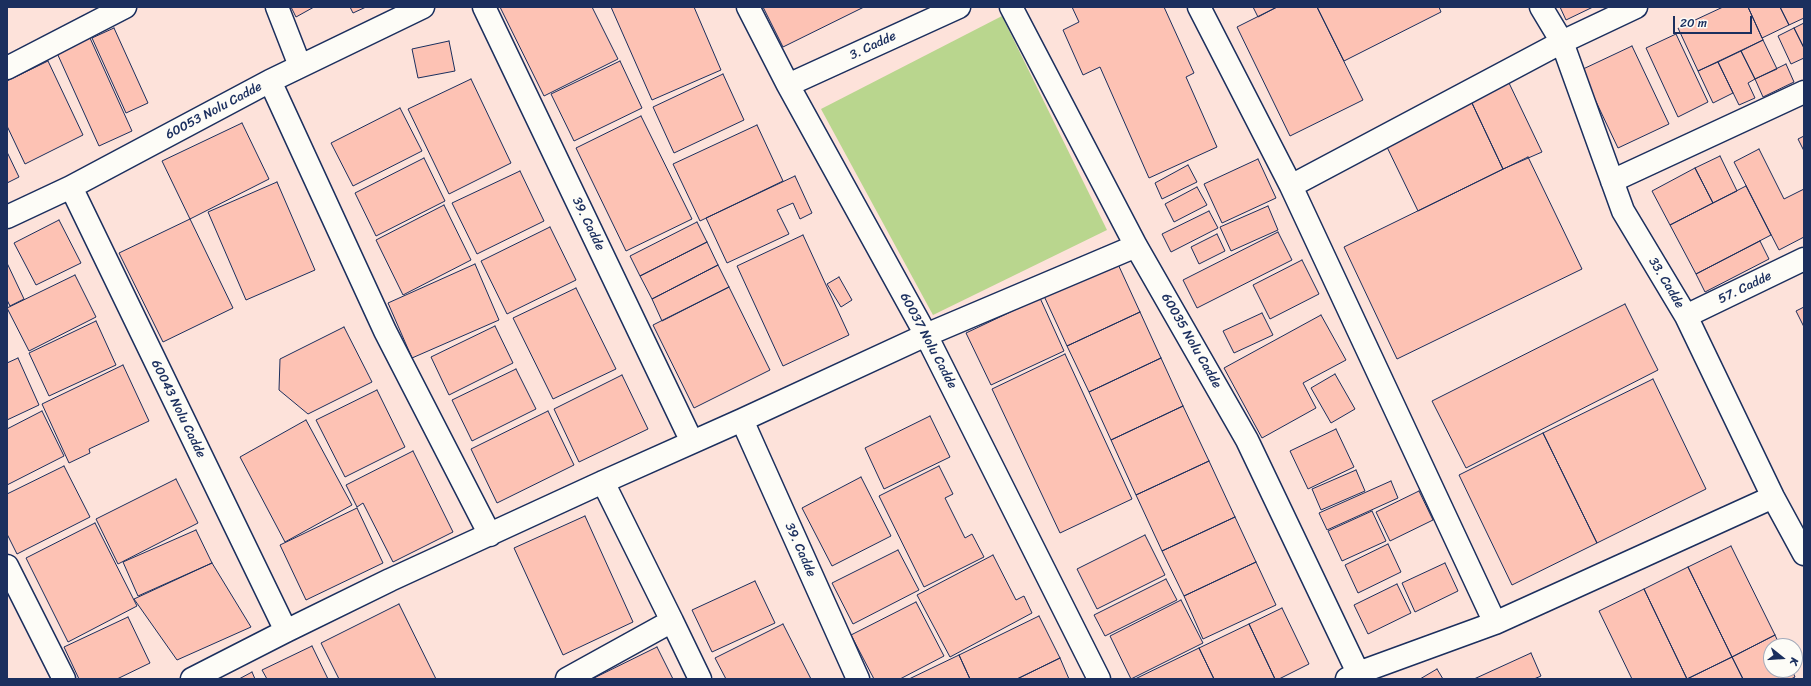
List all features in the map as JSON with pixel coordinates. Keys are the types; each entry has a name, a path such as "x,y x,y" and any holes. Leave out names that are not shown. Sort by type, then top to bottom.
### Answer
{"street":[{"path":"7,68 125,7"},
{"path":"277,7 300,66"},
{"name":"60053 Nolu Cadde","path":"7,217 71,187 270,81 423,7"},
{"name":"39. Cadde","path":"484,7 692,442"},
{"name":"60037 Nolu Cadde","path":"748,7 788,85 926,335 1099,679"},
{"name":"3. Cadde","path":"788,85 959,7"},
{"name":"60035 Nolu Cadde","path":"1012,7 1136,246 1247,440 1355,677"},
{"path":"1199,7 1291,186 1495,623"},
{"name":"33. Cadde","path":"1541,7 1562,42 1623,212 1686,316 1773,497 1804,554"},
{"path":"1291,186 1562,42 1636,7"},
{"path":"270,81 385,331 490,535"},
{"path":"1612,181 1804,92"},
{"name":"60043 Nolu Cadde","path":"71,187 286,630"},
{"path":"192,679 286,630 390,580 603,482 926,335 1136,246"},
{"name":"57. Cadde","path":"1686,316 1804,259"},
{"name":"39. Cadde","path":"742,420 858,679"},
{"path":"603,482 700,679"},
{"path":"1355,677 1495,623 1773,497"},
{"path":"7,566 64,679"},
{"path":"567,679 672,621"}],"shaded area":[{"path":"7,7 1804,7 1804,679 7,679"}],"green space":[{"path":"1002,16 1107,230 933,315 821,109"}],"building":[{"path":"291,7 314,7 296,17"},
{"path":"350,7 366,7 353,13"},
{"path":"500,7 592,7 618,59 544,96"},
{"path":"611,7 694,7 721,70 652,100"},
{"path":"763,7 864,7 783,47"},
{"path":"1072,7 1164,7 1194,73 1186,77 1217,147 1149,178 1100,67 1083,75 1063,30 1079,22"},
{"path":"1253,7 1277,7 1258,17"},
{"path":"1277,7 1317,7 1363,100 1290,136 1237,27"},
{"path":"1317,7 1439,7 1441,12 1344,61"},
{"path":"1560,7 1593,7 1566,20"},
{"path":"1723,7 1748,7 1763,40 1698,71 1678,28"},
{"path":"1748,7 1780,7 1789,25 1762,38"},
{"path":"1780,7 1804,7 1804,18 1789,25"},
{"path":"1804,23 1804,48 1794,28"},
{"path":"114,28 148,103 126,113 92,38"},
{"path":"1794,28 1804,48 1804,58 1791,64 1778,36"},
{"path":"1676,34 1708,102 1678,117 1646,48"},
{"path":"90,38 132,131 99,146 57,53"},
{"path":"1763,40 1777,69 1755,79 1741,51"},
{"path":"449,41 455,71 418,78 412,49"},
{"path":"1632,46 1669,124 1618,148 1581,70"},
{"path":"1741,51 1755,79 1748,83 1755,98 1739,105 1718,62"},
{"path":"48,61 83,135 25,164 7,126 7,81"},
{"path":"620,61 642,108 574,141 551,94"},
{"path":"1718,62 1733,93 1713,103 1698,71"},
{"path":"1786,64 1794,82 1763,97 1755,79"},
{"path":"723,74 744,120 674,153 653,107"},
{"path":"471,79 511,163 449,194 408,109"},
{"path":"1509,83 1542,152 1503,169 1471,101"},
{"path":"1471,101 1503,169 1418,211 1385,143"},
{"path":"400,108 422,151 353,186 331,143"},
{"path":"641,116 692,219 626,251 576,148"},
{"path":"242,123 269,179 190,219 162,161"},
{"path":"757,125 783,181 700,221 673,164"},
{"path":"1804,136 1804,151 1798,139"},
{"path":"1759,149 1784,199 1804,189 1804,237 1779,250 1734,162"},
{"path":"7,152 19,177 7,183"},
{"path":"1720,156 1737,191 1713,203 1695,168"},
{"path":"1528,157 1582,269 1397,359 1344,247"},
{"path":"424,158 445,201 376,236 355,193"},
{"path":"1258,159 1276,198 1222,223 1204,184"},
{"path":"1188,165 1197,182 1162,199 1155,183"},
{"path":"1695,168 1713,203 1670,225 1652,191"},
{"path":"520,171 544,221 477,254 452,203"},
{"path":"795,176 812,213 800,219 793,203 777,210 789,234 727,263 706,218"},
{"path":"277,182 315,270 246,300 208,212"},
{"path":"1746,186 1771,235 1696,274 1670,225"},
{"path":"1197,187 1207,205 1174,222 1165,204"},
{"path":"444,205 471,260 403,295 376,240"},
{"path":"1268,206 1278,230 1231,251 1220,227"},
{"path":"1209,211 1218,228 1171,252 1162,234"},
{"path":"190,219 233,308 163,342 119,253"},
{"path":"59,220 81,263 36,285 14,243"},
{"path":"697,222 707,242 640,276 630,256"},
{"path":"550,227 576,280 507,314 481,261"},
{"path":"1278,232 1292,260 1197,308 1183,280"},
{"path":"1217,234 1225,251 1199,264 1191,247"},
{"path":"803,235 849,335 783,366 737,266"},
{"path":"1760,241 1769,259 1705,292 1696,274"},
{"path":"707,242 718,265 652,299 640,276"},
{"path":"1302,260 1319,294 1270,319 1253,285"},
{"path":"1117,262 1140,312 1067,346 1044,296"},
{"path":"7,263 24,299 10,306 7,300"},
{"path":"475,264 499,320 412,358 388,303"},
{"path":"718,265 729,287 662,321 652,299"},
{"path":"75,275 96,317 29,351 7,308"},
{"path":"839,277 852,300 841,307 827,284"},
{"path":"729,287 770,370 694,408 653,325"},
{"path":"576,288 616,369 553,399 513,318"},
{"path":"1040,298 1064,351 991,385 966,333"},
{"path":"1625,304 1658,370 1466,468 1432,401"},
{"path":"1804,307 1804,327 1796,311"},
{"path":"1140,312 1161,358 1089,392 1067,346"},
{"path":"1262,313 1273,335 1234,353 1223,331"},
{"path":"1321,315 1346,360 1303,383 1316,408 1262,438 1224,368"},
{"path":"96,321 116,365 49,396 29,353"},
{"path":"495,326 513,363 449,395 431,357"},
{"path":"344,327 372,382 308,414 279,390 280,359"},
{"path":"1065,354 1132,499 1060,533 992,389"},
{"path":"18,358 39,405 7,420 7,363"},
{"path":"1161,358 1183,406 1111,440 1089,392"},
{"path":"123,365 149,421 89,449 90,453 69,463 42,404"},
{"path":"516,369 536,409 472,441 452,400"},
{"path":"1335,374 1355,409 1331,423 1311,388"},
{"path":"622,375 648,429 579,462 554,409"},
{"path":"1653,379 1706,489 1597,543 1543,433"},
{"path":"377,390 405,447 345,477 316,420"},
{"path":"1183,406 1209,461 1136,495 1111,440"},
{"path":"42,411 64,456 7,485 7,429"},
{"path":"548,411 574,465 497,503 471,449"},
{"path":"930,416 950,457 884,489 865,448"},
{"path":"306,420 352,505 285,542 240,457"},
{"path":"1336,429 1354,467 1308,489 1290,451"},
{"path":"1543,433 1597,543 1512,585 1459,475"},
{"path":"413,451 453,532 393,562 363,503 357,507 346,485"},
{"path":"1209,461 1235,517 1162,551 1136,495"},
{"path":"64,466 90,517 17,554 7,534 7,494"},
{"path":"939,466 953,494 945,498 965,538 972,534 984,557 924,587 879,496"},
{"path":"1356,470 1365,491 1321,510 1312,489"},
{"path":"861,477 891,536 832,566 802,508"},
{"path":"176,479 198,523 118,564 96,519"},
{"path":"1391,481 1398,498 1327,530 1319,513"},
{"path":"1419,491 1433,520 1390,541 1376,512"},
{"path":"357,508 383,563 306,600 280,545"},
{"path":"1372,511 1386,541 1342,561 1328,531"},
{"path":"585,516 633,622 563,655 514,548"},
{"path":"1235,517 1256,562 1184,596 1162,551"},
{"path":"95,523 137,606 68,642 26,558"},
{"path":"196,530 212,563 138,596 123,562"},
{"path":"1145,535 1165,575 1097,609 1077,569"},
{"path":"1388,544 1401,572 1358,593 1345,565"},
{"path":"1731,546 1775,635 1769,638 1763,638 1763,641 1732,657 1688,567"},
{"path":"898,550 919,590 853,624 832,583"},
{"path":"993,555 1016,600 1024,596 1032,613 950,657 917,595"},
{"path":"1256,562 1276,605 1203,639 1184,596"},
{"path":"212,563 251,627 177,660 134,599"},
{"path":"1445,563 1458,591 1415,612 1402,583"},
{"path":"1688,567 1732,657 1687,679 1644,589"},
{"path":"1166,579 1177,600 1105,636 1094,615"},
{"path":"755,581 775,623 712,652 692,610"},
{"path":"1397,584 1411,613 1368,634 1354,605"},
{"path":"1644,589 1687,679 1632,679 1599,611"},
{"path":"1181,600 1203,643 1131,679 1110,636"},
{"path":"916,602 944,656 900,679 874,679 851,635"},
{"path":"399,604 436,679 339,679 321,643"},
{"path":"1282,608 1309,664 1279,679 1275,679 1249,624"},
{"path":"1039,616 1060,658 1017,679 970,679 959,655"},
{"path":"128,617 150,663 117,679 79,679 64,647"},
{"path":"783,624 811,679 726,679 715,658"},
{"path":"1249,624 1275,679 1214,679 1199,648"},
{"path":"1775,635 1776,638 1769,638"},
{"path":"1763,641 1763,678 1793,678 1743,679 1732,657"},
{"path":"312,646 328,679 267,679 262,670"},
{"path":"657,647 673,679 592,679"},
{"path":"1199,648 1214,679 1135,679"},
{"path":"1531,653 1541,676 1534,679 1474,679"},
{"path":"959,655 970,679 909,679"},
{"path":"1732,657 1743,679 1687,679"},
{"path":"1060,658 1069,679 1017,679"},
{"path":"1437,669 1443,679 1420,679"},
{"path":"252,672 255,679 239,679"}]}
